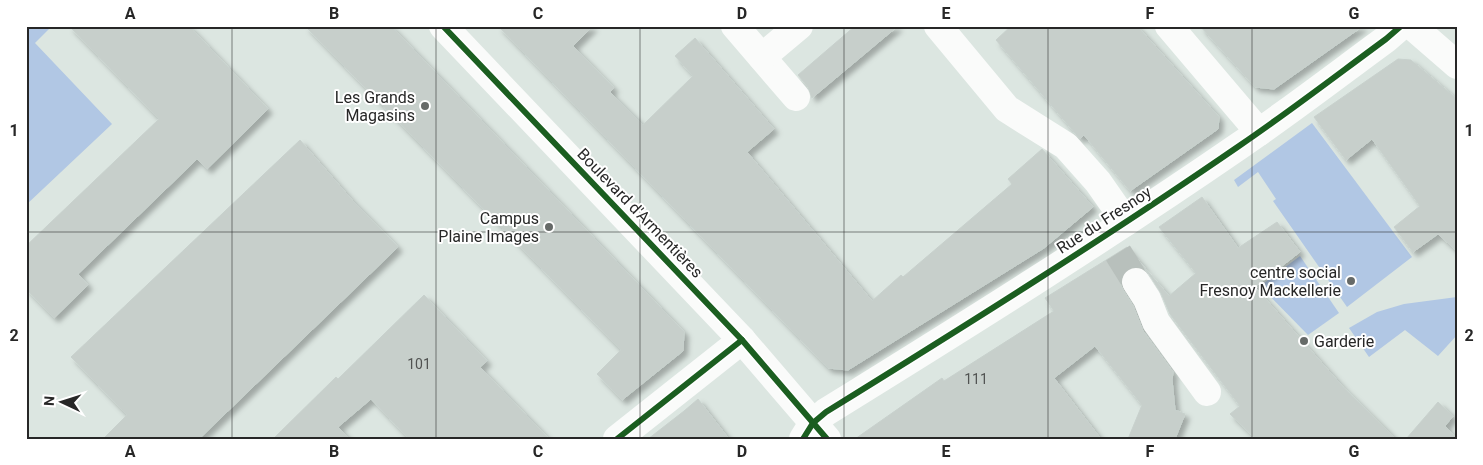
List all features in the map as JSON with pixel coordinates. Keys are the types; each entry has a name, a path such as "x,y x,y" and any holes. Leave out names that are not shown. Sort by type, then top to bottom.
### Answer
{"street":[{"name":"Boulevard d'Armentières","path":"443,26 742,340 814,434"},
{"path":"735,26 796,97"},
{"path":"762,58 799,26"},
{"path":"938,26 1007,109 1066,146 1098,182 1117,237"},
{"path":"1168,26 1259,132"},
{"name":"Rue du Fresnoy","path":"814,434 826,412 1117,237 1386,40 1401,26"},
{"path":"1412,26 1457,65"},
{"path":"1136,282 1147,299 1156,322 1207,392"},
{"path":"617,439 742,340"}],"shaded area":[{"path":"26,26 52,26 35,43 112,124 26,205"},
{"path":"1312,123 1412,257 1347,307 1273,201 1276,199 1258,172 1238,187 1234,180"},
{"path":"1300,256 1339,313 1308,335 1260,286"},
{"path":"1457,297 1457,335 1438,356 1405,330 1369,357 1349,328 1377,312 1404,304"}],"building":[{"path":"69,26 189,26 268,109 207,169 197,159 78,274 88,285 54,318 26,289 26,246 159,119"},
{"name":"Les Grands Magasins","path":"305,26 391,26 684,332 683,351 622,400 597,374 621,350"},
{"path":"498,26 593,26 573,46 614,88 610,92 643,125 693,76 675,56 695,38 774,129 747,152 872,301 1012,184 1008,179 1042,149 1093,207 1044,248 848,370 828,368"},
{"path":"855,26 898,26 812,98 808,87 798,75"},
{"path":"1011,26 1137,26 1219,117 1218,129 1130,191 1084,135 1080,139 996,40"},
{"path":"1200,26 1363,26 1274,89 1255,87"},
{"path":"1398,59 1411,60 1457,99 1457,251 1438,234 1413,252 1394,227 1420,206 1372,139 1346,160 1314,117"},
{"path":"300,140 352,200 398,247 199,439 103,439 127,415 71,357"},
{"path":"1202,197 1238,248 1277,222 1300,252 1255,287 1343,387 1396,439 1256,439 1230,414 1240,406 1170,314 1161,293 1149,274 1144,268 1136,266 1122,274 1120,283 1133,306 1143,331 1173,372 1175,410 1185,414 1175,439 1128,439 1142,405 1095,346 1054,378 1101,439 855,439 942,378 944,381 1054,311 1045,298 1127,247 1169,296 1196,273 1159,227"},
{"path":"424,295 487,361 480,367 549,439 409,439 371,399 338,427 350,439 273,439 336,377 338,379"},
{"path":"698,399 729,439 648,439 684,411"},
{"path":"1438,402 1453,416 1445,426 1457,439 1406,439"}],"tunnel":[{"path":"1118,253 1136,282"}],"cycle path":[{"path":"443,26 742,340 827,439"},
{"path":"803,439 813,423 826,412 1034,282 1188,181 1295,107 1401,26"},
{"path":"617,439 742,340"}],"place":[{"name":"Les Grands Magasins","path":"425,106"},
{"name":"Campus Plaine Images","path":"549,227"},
{"name":"centre social Fresnoy Mackellerie","path":"1351,281"},
{"name":"Garderie","path":"1304,341"}]}
